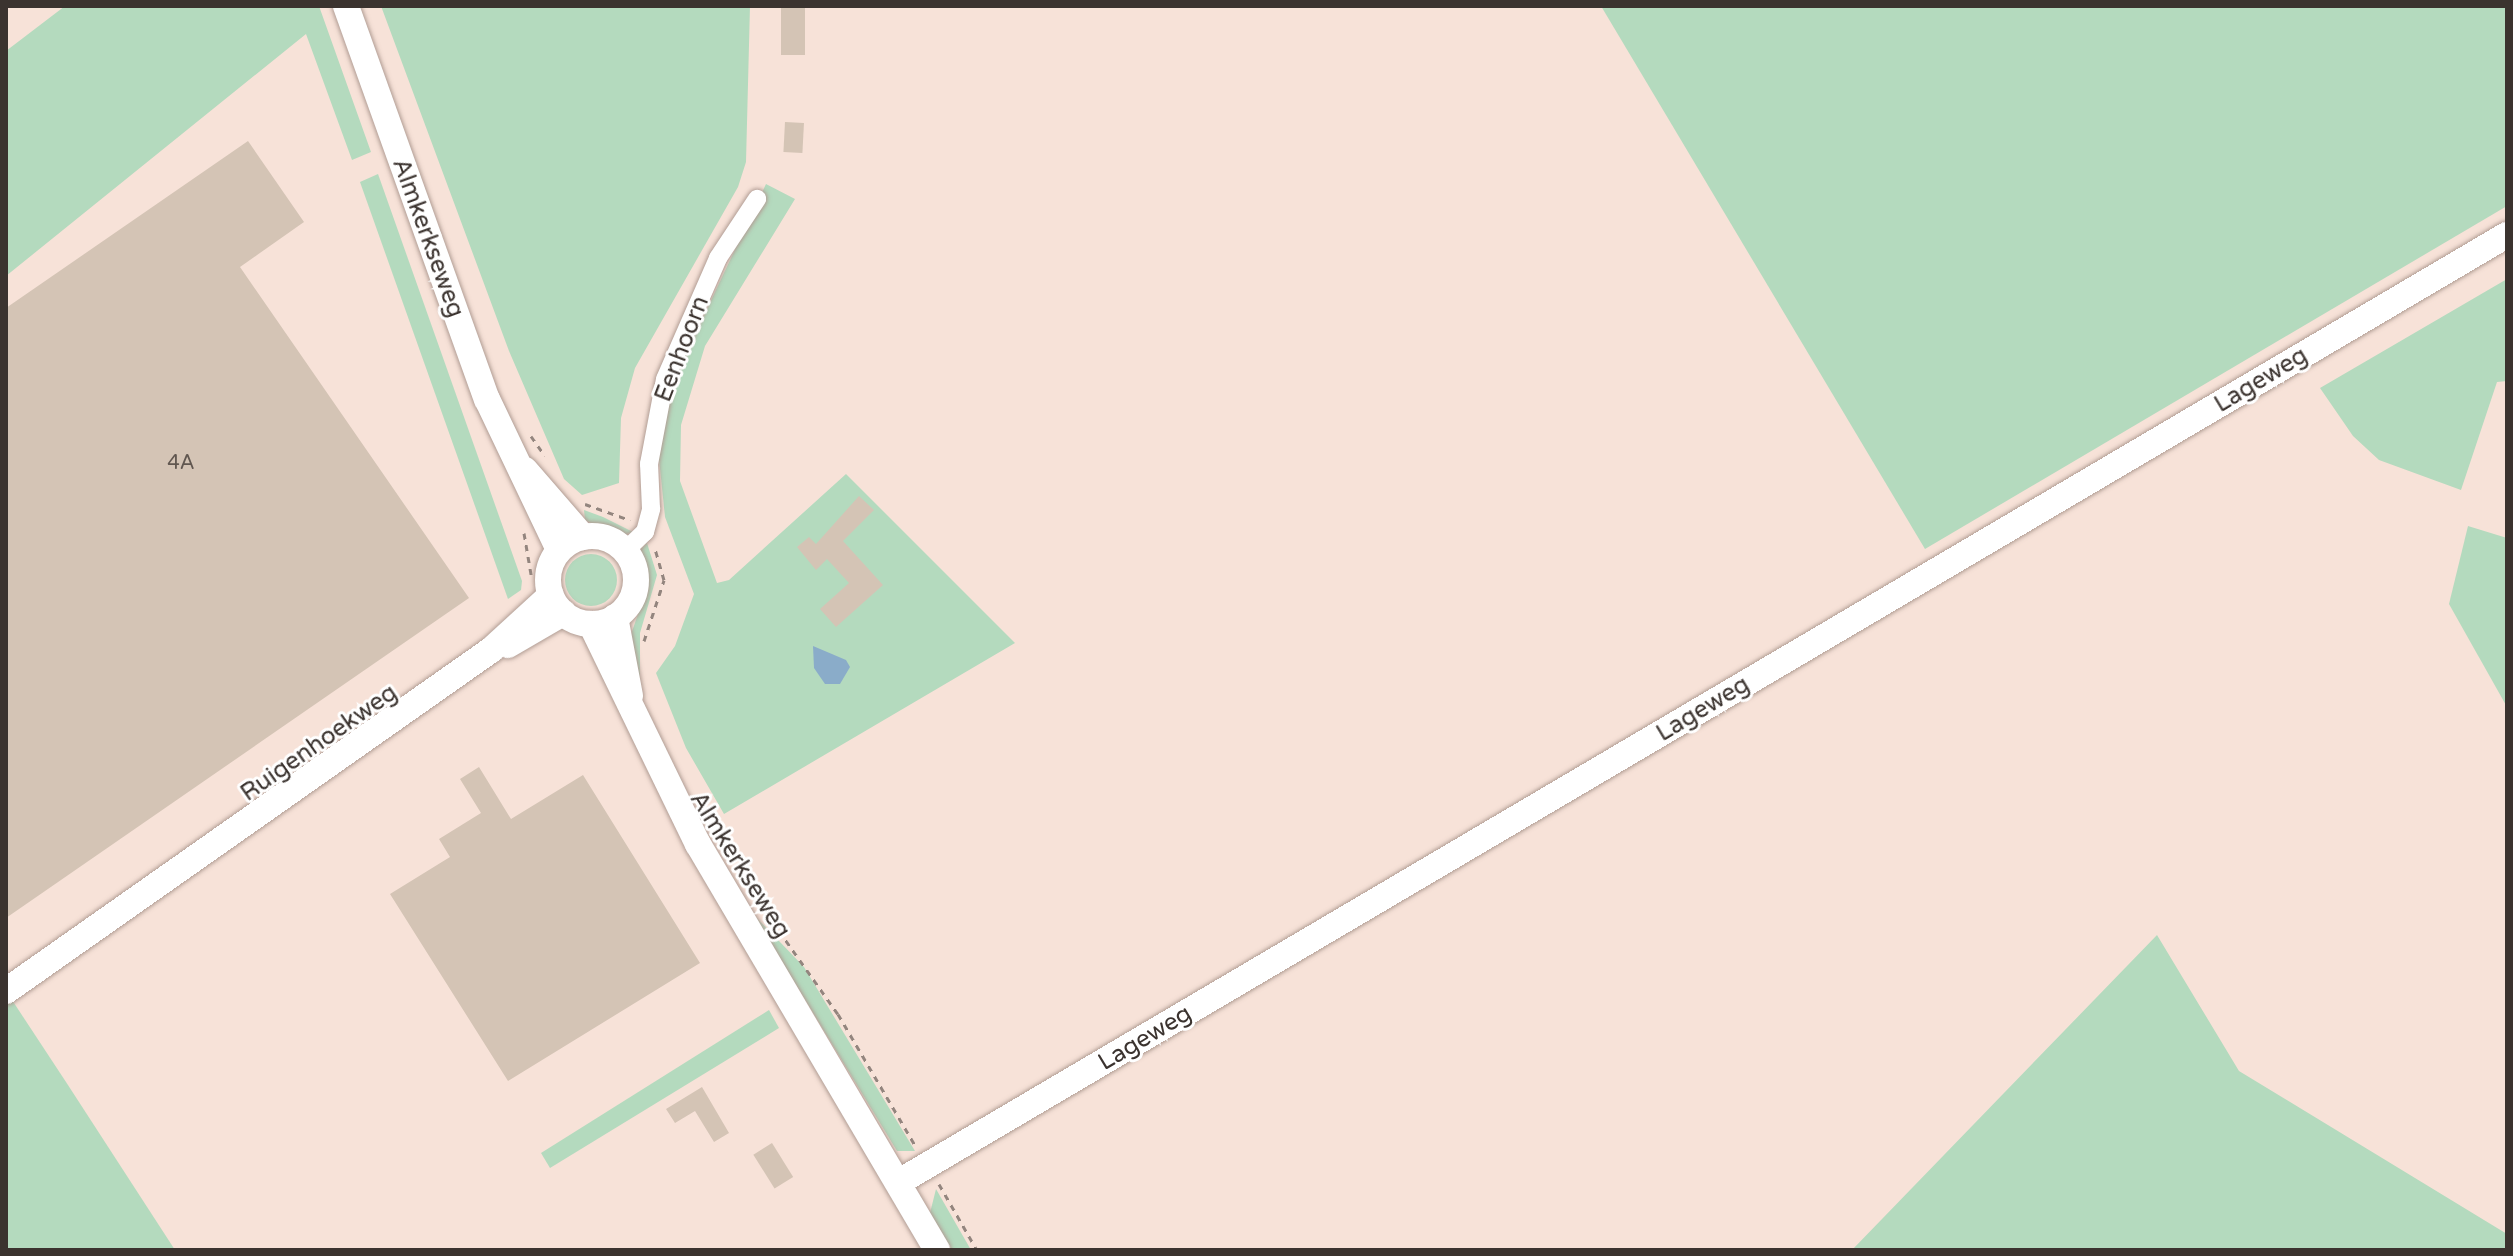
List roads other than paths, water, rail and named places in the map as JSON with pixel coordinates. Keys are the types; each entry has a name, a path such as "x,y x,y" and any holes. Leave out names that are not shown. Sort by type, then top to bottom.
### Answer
{"street":[{"name":"Almkerkseweg","path":"346,6 487,399 521,465 583,537"},
{"name":"Eenhoorn","path":"625,551 645,532 651,509 649,464 665,379 718,258 757,199"},
{"name":"Lageweg","path":"899,1182 2507,235"},
{"name":"Almkerkseweg","path":"554,502 559,550"},
{"path":"583,537 606,538 625,551 636,579 634,594 603,620 548,599 551,564 559,550 583,537"},
{"name":"Ruigenhoekweg","path":"6,991 491,650 520,641 548,599"},
{"name":"Almkerkseweg","path":"603,620 632,708 698,844 937,1250"}],"water":[{"path":"813,646 846,660 850,667 840,684 825,684 814,668"}]}
